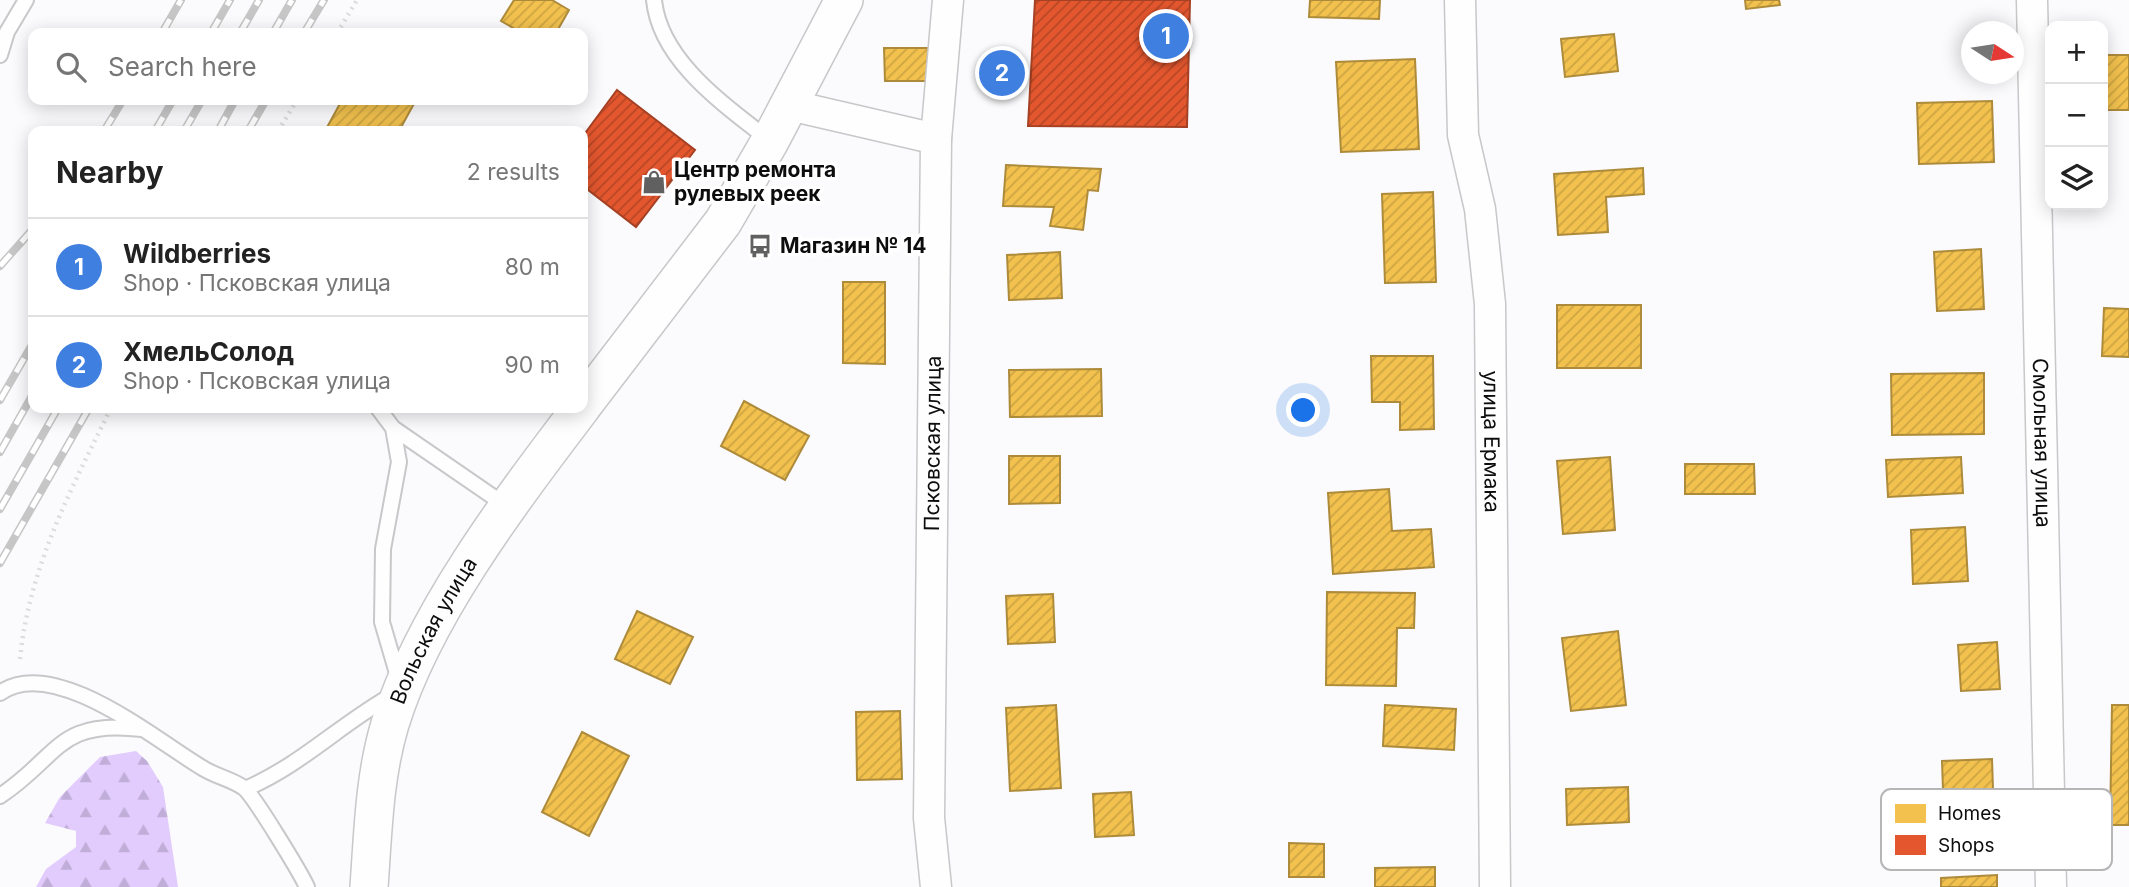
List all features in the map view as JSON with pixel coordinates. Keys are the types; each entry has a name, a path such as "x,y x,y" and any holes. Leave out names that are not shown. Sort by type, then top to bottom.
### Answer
{"street":[{"name":"Вольская улица","path":"588,399 723,222 770,141 844,0"},
{"name":"Псковская улица","path":"936,887 929,818 936,139 948,0"},
{"name":"улица Ермака","path":"1461,0 1463,135 1480,209 1490,304 1495,887"},
{"name":"Смольная улица","path":"2032,0 2049,789"},
{"path":"789,105 936,139"},
{"name":"Вольская улица","path":"369,887 381,763 402,690 423,645 509,508 578,413"}],"lane":[{"path":"0,55 3,32 26,0"},
{"path":"654,0 656,17 680,59 715,98 770,141"},
{"path":"382,413 393,428 509,508"},
{"path":"245,789 279,774 368,709 402,690 382,622 383,548 399,462 393,428"},
{"path":"0,692 17,685 64,689 111,708 147,729 202,768 245,789 307,887"},
{"path":"0,796 54,749 91,728 110,725 147,729"}],"path":[{"path":"340,28 357,0"},
{"path":"281,126 294,105"},
{"path":"17,685 32,589 53,527 109,413"}],"green space":[{"path":"136,751 147,761 163,787 178,887 36,887 46,869 76,847 76,831 45,823 60,797 100,757"}],"building: Homes":[{"path":"514,0 552,0 569,10 559,28 513,28 501,21"},
{"path":"1310,0 1380,0 1379,19 1309,17"},
{"path":"1745,0 1779,0 1780,5 1746,9"},
{"path":"1614,34 1618,71 1565,77 1561,39"},
{"path":"884,48 928,48 927,81 885,81"},
{"path":"2108,55 2129,55 2129,110 2108,110"},
{"path":"1415,59 1419,149 1341,152 1336,62"},
{"path":"1992,101 1994,162 1919,164 1917,103"},
{"path":"339,105 413,105 402,126 328,126"},
{"path":"1006,165 1101,169 1098,191 1088,190 1083,230 1050,226 1054,207 1003,206"},
{"path":"1643,168 1644,194 1606,197 1608,232 1558,235 1554,174"},
{"path":"1433,192 1436,282 1385,283 1382,194"},
{"path":"1981,249 1984,309 1937,311 1934,252"},
{"path":"1060,252 1062,298 1009,300 1007,255"},
{"path":"843,282 885,282 885,364 843,363"},
{"path":"1557,305 1641,305 1641,368 1557,368"},
{"path":"2104,308 2129,309 2129,357 2102,356"},
{"path":"1371,356 1433,356 1434,429 1400,430 1400,402 1372,402"},
{"path":"1101,369 1102,416 1010,417 1009,370"},
{"path":"1984,373 1984,434 1892,435 1891,374"},
{"path":"744,401 809,436 785,480 721,446"},
{"path":"1009,456 1060,456 1060,503 1009,504"},
{"path":"1610,457 1615,530 1563,534 1557,461"},
{"path":"1961,457 1963,493 1888,497 1886,460"},
{"path":"1685,464 1754,464 1755,494 1685,494"},
{"path":"1389,489 1392,531 1431,529 1434,567 1333,574 1328,493"},
{"path":"1965,527 1968,581 1913,584 1911,530"},
{"path":"1327,592 1415,593 1414,628 1397,628 1396,686 1326,685"},
{"path":"1053,594 1055,642 1008,644 1006,596"},
{"path":"637,611 693,637 670,684 615,659"},
{"path":"1618,631 1626,705 1571,711 1562,638"},
{"path":"1997,642 2000,689 1961,691 1958,645"},
{"path":"1056,705 1061,788 1010,791 1006,708"},
{"path":"1385,705 1456,709 1454,750 1383,746"},
{"path":"2112,705 2129,705 2129,825 2112,825"},
{"path":"900,711 902,779 857,780 856,712"},
{"path":"582,732 629,756 589,836 542,812"},
{"path":"1992,759 1993,789 1943,789 1942,761"},
{"path":"1628,787 1629,822 1567,825 1566,789"},
{"path":"1131,792 1134,835 1095,837 1093,794"},
{"path":"1289,843 1324,844 1324,877 1289,877"},
{"path":"1435,867 1435,887 1375,887 1375,868"},
{"path":"1997,875 1997,887 1941,887 1941,878"}],"building: Shops":[{"path":"1035,0 1190,0 1187,127 1028,126"},
{"path":"617,90 695,150 636,227 588,190 588,129"}],"railway":[{"path":"165,28 181,0"},
{"path":"214,28 230,0"},
{"path":"243,28 259,0"},
{"path":"276,28 292,0"},
{"path":"307,28 324,0"},
{"path":"107,126 120,105"},
{"path":"158,126 170,105"},
{"path":"187,126 199,105"},
{"path":"221,126 232,105"},
{"path":"251,126 263,105"},
{"path":"0,266 28,235"},
{"path":"0,400 28,352"},
{"path":"0,452 28,403"},
{"path":"0,509 55,413"},
{"path":"0,563 86,413"}],"place":[{"name":"Wildberries","path":"1166,36"},
{"name":"ХмельСолод","path":"1002,73"},
{"name":"Центр ремонта рулевых реек","path":"654,182"},
{"name":"Магазин № 14","path":"760,246"}]}
